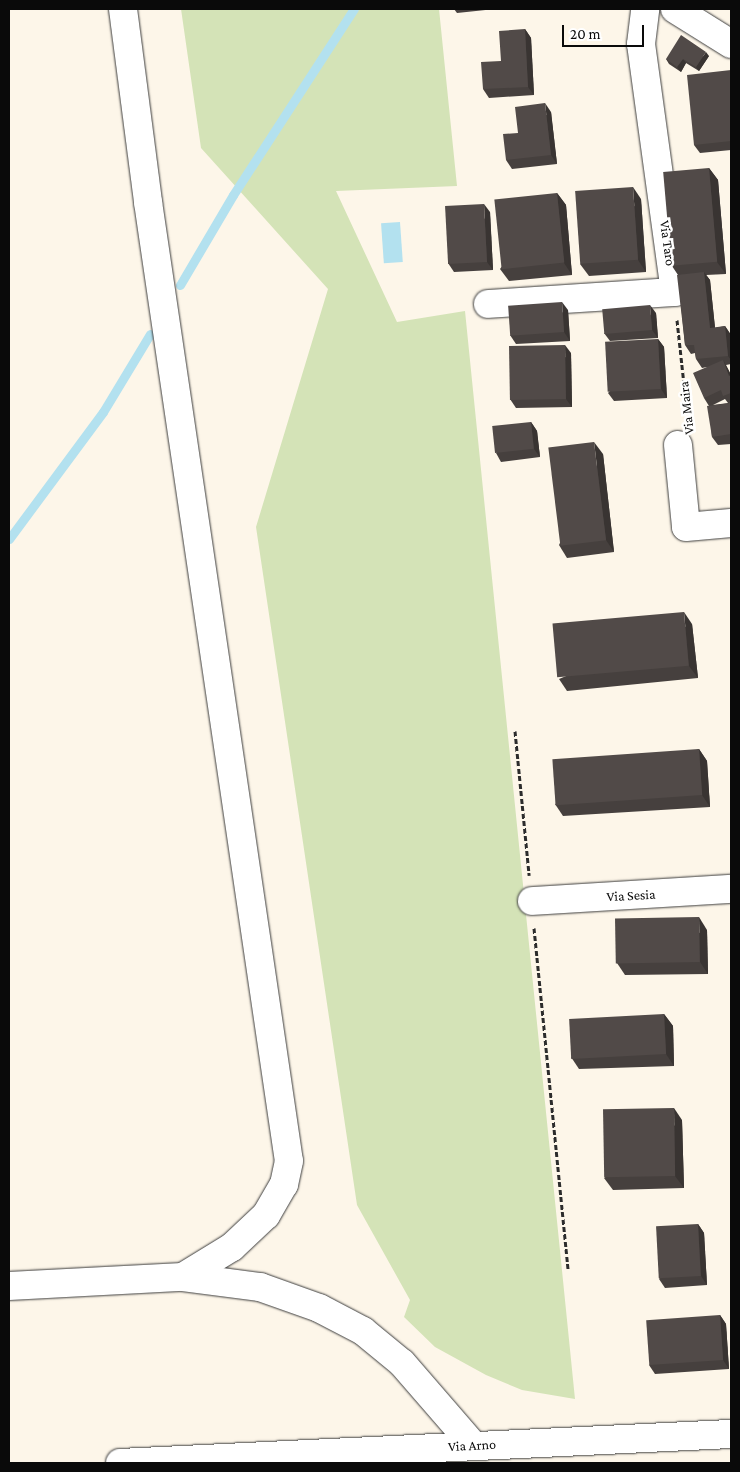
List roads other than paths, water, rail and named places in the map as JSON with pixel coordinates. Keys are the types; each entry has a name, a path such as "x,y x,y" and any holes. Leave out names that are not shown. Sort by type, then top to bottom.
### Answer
{"street":[{"path":"123,9 172,365 289,1161 284,1184 266,1215 232,1247 183,1277"},
{"name":"Via Taro","path":"488,304 674,292 641,44 644,9"},
{"path":"676,9 731,44"},
{"name":"Via Maira","path":"678,445 686,527 731,523"},
{"name":"Via Sesia","path":"532,901 731,889"},
{"path":"9,1286 183,1277 260,1287 319,1308 362,1331 402,1364 472,1445"},
{"name":"Via Arno","path":"120,1463 731,1434"}],"water":[{"path":"400,222 403,262 384,263 381,223"}],"waterway":[{"path":"180,285 233,195 354,9"},
{"path":"9,539 103,412 150,334"}]}
